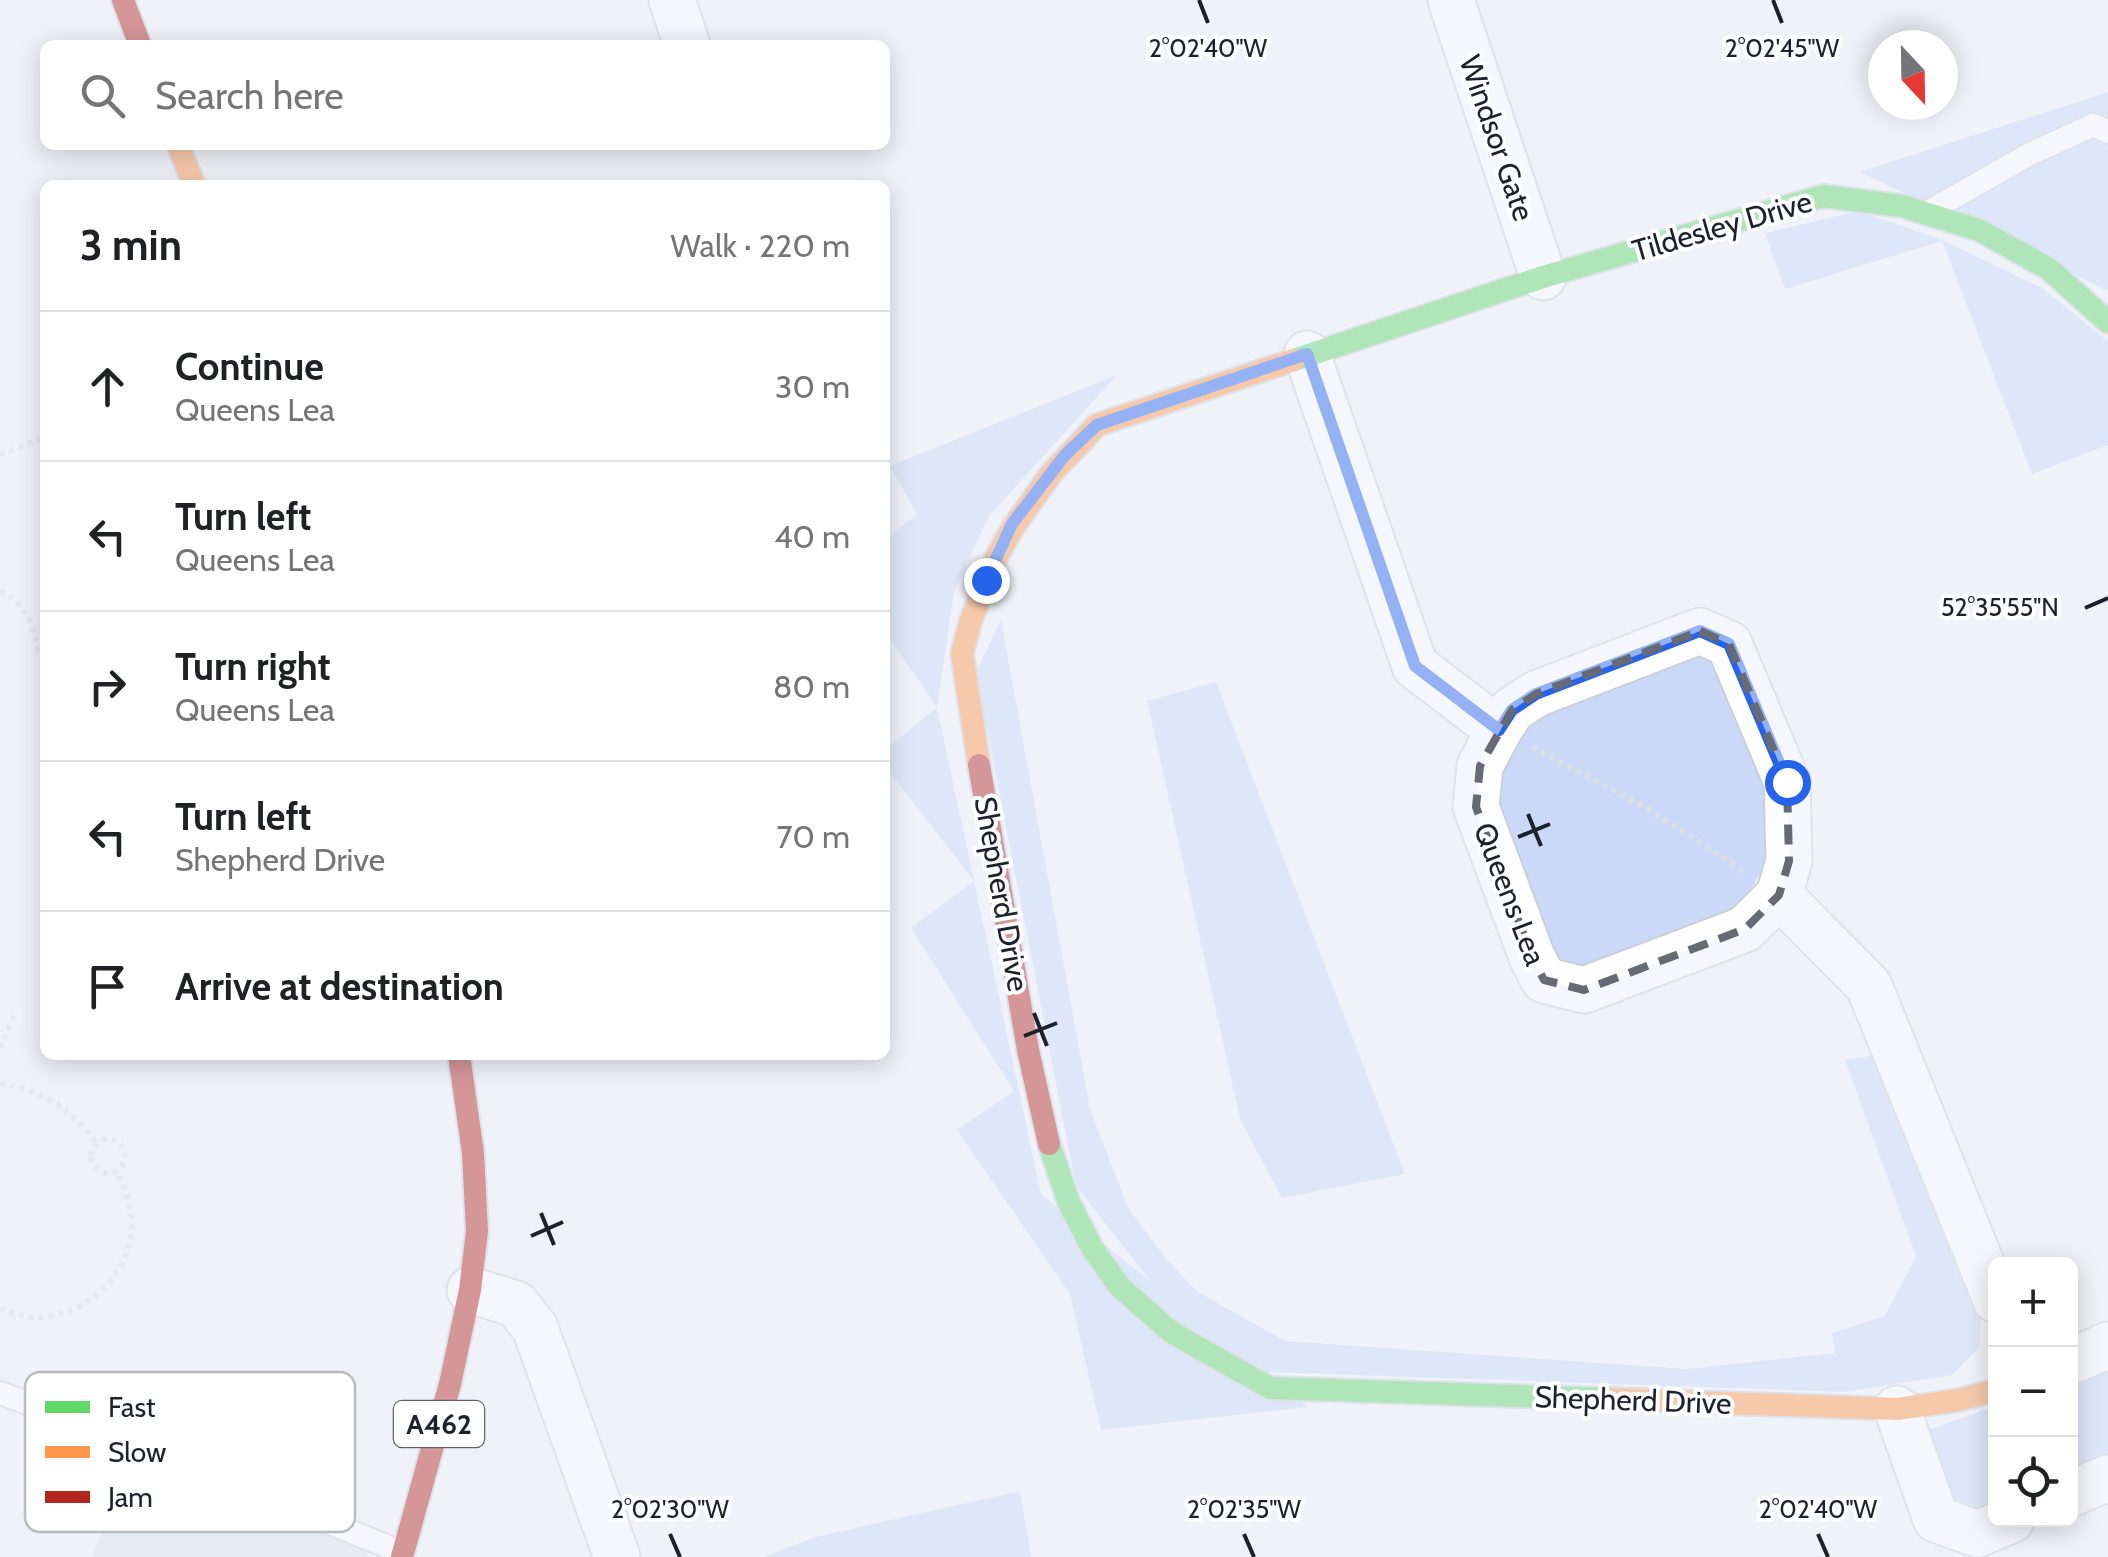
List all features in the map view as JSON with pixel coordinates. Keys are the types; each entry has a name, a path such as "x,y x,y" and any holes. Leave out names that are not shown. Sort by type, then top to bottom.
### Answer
{"street":[{"path":"124,0 138,40"},
{"path":"672,0 685,40"},
{"name":"Windsor Gate","path":"1451,0 1543,276"},
{"path":"180,150 192,180"},
{"name":"Tildesley Drive","path":"1543,276 1823,196 1864,197 1978,229 2019,248 2058,274 2108,322"},
{"name":"Shepherd Drive","path":"1543,276 1097,425 1065,455 1012,524 971,616 962,653 1043,1129 1071,1205 1094,1249 1120,1286 1198,1350 1270,1388 1897,1408 1988,1392"},
{"path":"1307,354 1415,666 1499,730"},
{"name":"Queens Lea","path":"1700,631 1729,644 1787,782 1788,861 1780,895 1745,929 1584,990 1544,980 1532,958 1476,807 1480,766 1512,710 1536,694 1700,631"},
{"path":"1780,895 1869,986 1988,1280"},
{"name":"A462","path":"403,1555 446,1400 470,1290 477,1231 473,1153 460,1060"},
{"path":"470,1290 516,1304 535,1328 617,1557"},
{"path":"2078,1358 2108,1345"},
{"path":"1897,1408 1936,1520 1977,1534 1994,1527"},
{"path":"2078,1491 2108,1478"}],"lane":[{"path":"1927,213 2064,136 2093,124 2108,132"},
{"path":"0,1393 25,1402"},
{"path":"348,1532 403,1555"}],"path":[{"path":"0,455 40,439"},
{"path":"0,591 25,612 36,632 38,655"},
{"path":"1499,730 1650,809 1780,895"},
{"path":"0,1048 16,1011"},
{"path":"0,1084 44,1095 67,1109 97,1144"},
{"path":"112,1140 122,1146 125,1156 116,1171 106,1173 96,1168 92,1158 97,1144 112,1140"},
{"path":"0,1308 28,1317 52,1316 80,1307 115,1277 132,1230 127,1198 116,1171"}],"highlighted area":[{"path":"1700,631 1729,644 1787,782 1789,861 1779,895 1745,929 1584,990 1564,987 1544,980 1532,957 1476,807 1480,766 1512,710 1536,694"}],"shaded area":[{"path":"2108,92 2108,291 1860,172"},
{"path":"1859,211 1942,240 2042,288 2108,341 2108,445 2032,474 1942,241 1785,289 1765,233"},
{"path":"1117,375 989,516 954,591 937,708 1041,1194 1308,1407 1101,1430 1070,1294 957,1130 1014,1091 911,928 974,881 890,772 890,746 937,707 890,639 890,536 917,514 890,466"},
{"path":"1001,620 1090,1109 1128,1208 1167,1260 1198,1292 1285,1341 1686,1369 1835,1353 1832,1333 1885,1316 1916,1256 1845,1060 1884,1054 1981,1306 1980,1347 1952,1375 1845,1392 1267,1372 1176,1314 1076,1186 976,672"},
{"path":"1689,651 1713,655 1773,803 1772,851 1742,906 1586,973 1558,966 1499,812 1503,767 1528,723 1580,690"},
{"path":"1216,682 1405,1174 1282,1198 1240,1119 1147,701"},
{"path":"2108,1364 2108,1464 2078,1476 2078,1437 2078,1376"},
{"path":"1988,1409 1988,1511 1970,1518 1947,1508 1920,1433"},
{"path":"1020,1491 1031,1557 763,1557 815,1537"},
{"path":"355,1522 378,1530 366,1557 92,1557 102,1532 355,1532"}],"traffic: fast":[{"path":"1294,360 1543,277 1823,196 1902,206 1979,230 2049,269 2108,322"},
{"path":"1049,1144 1069,1203 1092,1248 1120,1287 1171,1332 1270,1388 1610,1399"}],"traffic: slow":[{"path":"180,150 192,180"},
{"path":"979,765 962,653 996,558 1050,475 1097,425 1294,360"},
{"path":"1610,1399 1897,1409 1988,1392"}],"traffic: jam":[{"path":"123,0 138,40"},
{"path":"979,765 1028,1050 1049,1144"},
{"path":"402,1557 450,1384 470,1290 477,1231 473,1153 460,1060"}],"route":[{"path":"986,580 1012,524 1065,455 1097,425 1307,354 1415,666 1499,730 1512,710 1536,694 1700,631 1729,644 1787,782"}]}
